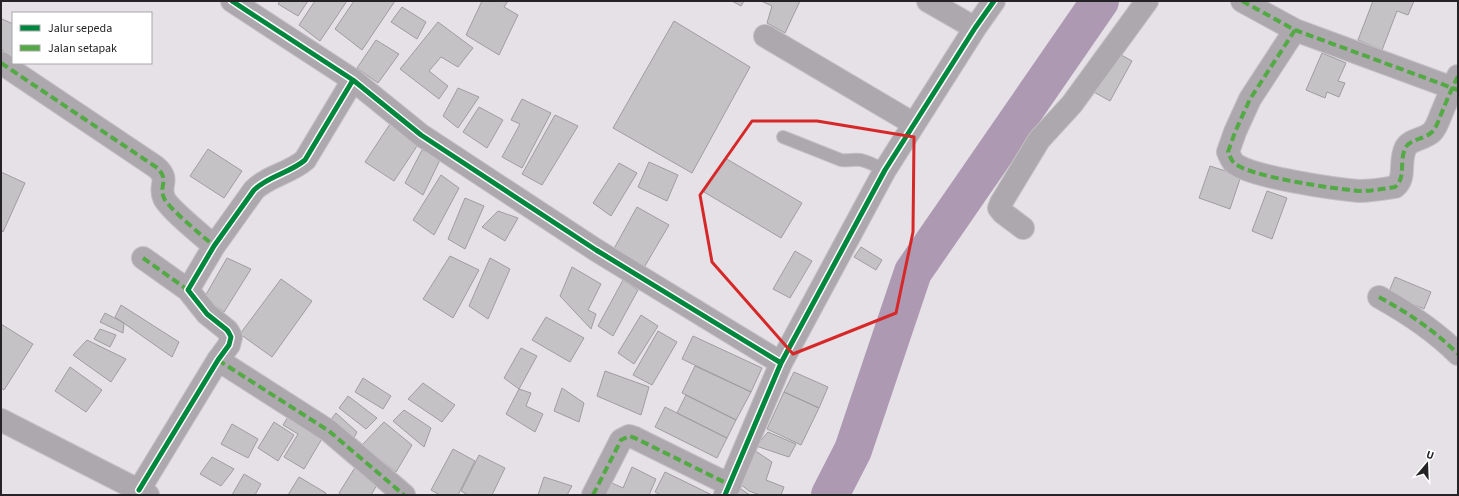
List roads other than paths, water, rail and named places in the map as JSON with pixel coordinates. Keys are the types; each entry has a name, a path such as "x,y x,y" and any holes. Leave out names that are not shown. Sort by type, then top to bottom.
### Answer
{"street":[{"path":"232,1 353,80 421,135 596,250 781,363"},
{"path":"928,1 975,28"},
{"path":"594,495 621,440 628,436 635,438 727,490 781,363 885,170 975,28 994,1"},
{"path":"1023,228 1002,213 1000,208 1001,203 1039,140 1072,104 1147,1"},
{"path":"1242,1 1295,30 1456,84 1435,128 1428,135 1410,143 1407,146 1401,167 1402,178 1399,184 1395,187 1360,191 1327,187 1263,174 1246,169 1235,163 1228,152 1250,98 1295,30"},
{"path":"765,36 914,124"},
{"path":"1,63 156,166 162,172 164,178 164,199 214,246"},
{"path":"188,290 214,246 260,184 299,166 305,160 353,80"},
{"path":"1,420 143,492 218,360 229,345 231,337 228,330 207,314 188,290 143,258"},
{"path":"1379,297 1428,327 1458,354"},
{"path":"218,360 329,430 358,454 400,494"}],"lane":[{"path":"783,137 841,160 859,160 885,170"}],"waterway":[{"path":"830,495 853,450 913,272 1100,1"}]}
